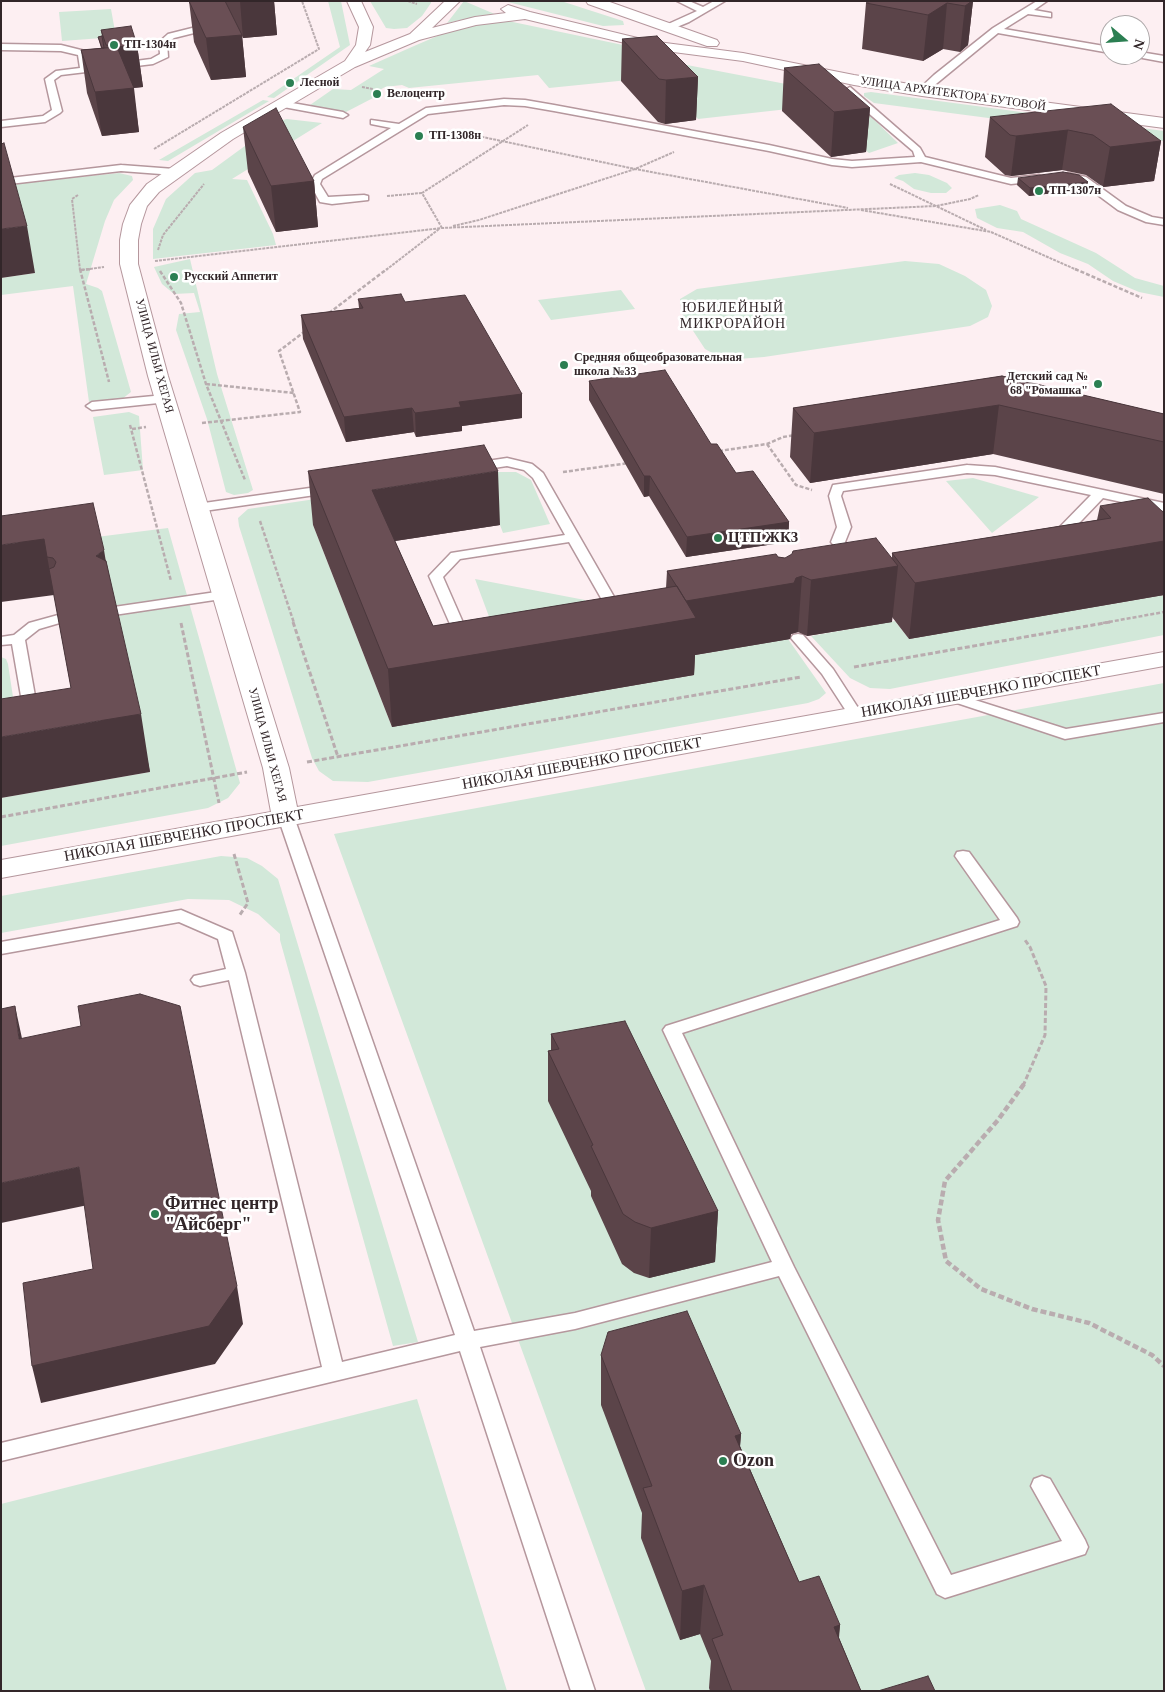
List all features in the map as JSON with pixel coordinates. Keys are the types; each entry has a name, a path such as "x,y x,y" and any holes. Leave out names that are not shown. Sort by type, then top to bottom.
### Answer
{"main road":[{"name":"УЛИЦА ИЛЬИ ХЕГАЯ","path":"286,818 276,768 164,399 129,264 129,240 132,224 139,205 153,188 227,136 350,64 363,45 366,27 354,1"},
{"path":"414,36 453,1"},
{"name":"УЛИЦА АРХИТЕКТОРА БУТОВОЙ","path":"593,1 631,16 669,27 743,57"},
{"name":"УЛИЦА АРХИТЕКТОРА БУТОВОЙ","path":"497,5 525,15 650,45 743,57 854,80 922,91 1164,123"},
{"path":"350,64 414,36 474,21 525,15"},
{"path":"595,32 616,31 631,27 636,22 631,16"},
{"name":"НИКОЛАЯ ШЕВЧЕНКО ПРОСПЕКТ","path":"1,869 1164,659"}],"lane":[{"path":"681,1 703,10"},
{"path":"669,27 721,1"},
{"path":"922,91 936,77 996,30 1043,1"},
{"path":"1,124 45,119 57,111 50,79 59,73 154,61 165,55 163,42 171,36 195,30 204,24 202,2"},
{"path":"1026,11 1048,15"},
{"path":"996,30 1100,48"},
{"path":"1,47 61,48 82,53 86,69"},
{"path":"1150,57 1164,59"},
{"path":"850,90 862,103 917,150 921,159"},
{"path":"364,198 324,200 315,184 318,177 426,111 504,102 525,103 554,108 768,148 832,162 852,164 921,159 1011,181 1062,175 1082,180 1122,208 1150,220 1164,222"},
{"path":"276,108 343,116"},
{"path":"276,108 331,122"},
{"path":"374,122 406,124"},
{"path":"363,129 390,134"},
{"path":"1,182 122,168 174,172"},
{"path":"92,406 164,399"},
{"path":"458,470 507,462 528,467 538,476 572,538 623,614 602,624"},
{"path":"842,571 865,569 838,542 844,527 835,496 838,488 967,469 995,471 1164,507"},
{"path":"197,508 341,487"},
{"path":"1050,546 1099,494"},
{"path":"478,643 462,636 436,576 456,556 572,538"},
{"path":"114,610 223,595"},
{"path":"1,641 18,639 34,626 58,619"},
{"path":"798,638 828,672 855,714"},
{"path":"1,720 22,710 28,696 18,639"},
{"path":"953,697 1065,734 1164,717"},
{"path":"286,818 467,1341 583,1691"},
{"path":"963,856 1011,922 672,1030 784,1267 945,1587 1076,1547 1042,1486"},
{"path":"1,948 181,916 226,936 334,1373"},
{"path":"200,980 236,973"},
{"path":"1,1452 467,1341 575,1321 784,1267"}],"path":[{"path":"354,89 362,87 370,81"},
{"path":"362,87 373,89"},
{"path":"364,198 422,193 554,108"},
{"path":"406,124 635,169 991,232"},
{"path":"326,316 442,228 479,220 635,169 710,138"},
{"path":"154,261 164,235 209,178"},
{"path":"80,270 442,228 936,206 970,200 1011,181"},
{"path":"885,182 991,232 1142,298"},
{"path":"422,193 442,228"},
{"path":"154,261 181,303 206,384 253,500 338,757"},
{"path":"132,428 221,422 300,412 279,352 311,328"},
{"path":"206,384 294,393"},
{"path":"719,451 767,444 783,437 802,434"},
{"path":"767,444 796,485 808,490 838,488"},
{"path":"538,476 631,463"},
{"path":"1,817 1164,612"},
{"path":"1011,922 1030,947 1046,986 1045,1035 1027,1080 998,1120 945,1181 938,1220 946,1261 981,1289 1032,1309 1089,1323 1152,1355 1164,1366"}],"green space":[{"path":"328,1 341,1 350,45 274,98 267,97 340,47"},
{"path":"370,1 431,1 431,3 422,16 407,28 394,29 386,28"},
{"path":"464,1 497,15 474,17 447,23"},
{"path":"504,1 561,1 623,21 624,25 603,26"},
{"path":"111,9 116,37 62,41 59,12"},
{"path":"508,21 671,55 666,61 786,84 857,103 898,143 869,153 815,106 698,119 658,77 549,88 538,75 409,88 402,85 385,87 371,95 375,97 346,112 315,108 310,105 333,89 351,90 384,69 369,66 442,34 477,24"},
{"path":"871,92 1164,131 1164,141 874,103 864,96 864,93"},
{"path":"263,100 269,101 168,161 159,160"},
{"path":"287,119 322,123 232,179 247,180 273,234 276,245 153,259 153,229 166,199 195,173 212,170 279,121"},
{"path":"119,173 132,176 133,180 114,200 105,221 86,284 102,291 131,392 122,399 89,402 73,286 1,295 1,278 35,273 1,185"},
{"path":"915,173 929,175 947,183 952,188 946,193 931,193 914,189 903,181 894,178 899,175"},
{"path":"1000,205 1017,211 1021,219 1096,253 1135,278 1164,286 1164,297 1139,292 1113,281 1088,264 1060,253 1023,232 997,228 977,218 975,209"},
{"path":"190,259 217,374 253,490 248,493 234,495 226,492 207,419 176,330 179,314 200,312 194,293 174,294 162,284 154,267"},
{"path":"905,261 939,264 965,276 986,290 992,306 988,317 970,326 764,357 725,360 705,349 682,314 680,299 697,289"},
{"path":"621,290 635,309 551,320 538,300"},
{"path":"129,412 139,416 143,470 104,475 93,417"},
{"path":"497,472 516,472 531,480 550,524 503,533 500,525 313,525 392,727 694,675 684,657 788,639 826,693 819,699 808,703 368,782 333,781 319,771 312,758 238,518 248,509"},
{"path":"973,478 1039,497 992,533 946,481"},
{"path":"168,528 240,783 228,798 208,808 1,846 1,798 150,772 102,558 1,549"},
{"path":"475,579 585,600 592,615 494,630"},
{"path":"1164,595 1164,635 890,689 870,688 850,678 811,636 895,621 909,639"},
{"path":"1,657 6,659 8,664 13,697 6,707 1,710"},
{"path":"1164,683 1164,1691 646,1691 334,834"},
{"path":"221,856 247,858 262,866 278,879 418,1342 393,1346 280,940 280,934 258,914 229,900 188,899 1,933 1,896"},
{"path":"417,1399 507,1691 1,1691 1,1504"}],"building":[{"path":"189,1 225,1 242,35 206,38"},
{"path":"870,1 972,1 965,6 947,3 928,15 866,3"},
{"path":"131,26 137,45 117,47 106,45 101,30"},
{"path":"102,36 104,48 102,48 98,37"},
{"path":"657,36 698,77 659,79 622,39"},
{"path":"117,47 134,88 95,92 81,50"},
{"path":"819,64 870,108 834,112 784,68"},
{"path":"1111,104 1161,141 1110,147 1093,135 1068,130 1016,136 1010,135 990,117"},
{"path":"276,108 314,181 271,186 243,127"},
{"path":"4,143 27,226 1,229 1,144"},
{"path":"1063,172 1079,175 1088,182 1030,188 1018,178"},
{"path":"401,294 405,302 465,295 522,394 459,402 461,407 415,413 412,408 344,417 301,315 363,308 358,299"},
{"path":"665,370 711,444 717,444 736,473 753,471 789,522 687,537 650,476 644,476 589,381"},
{"path":"1002,376 1164,414 1164,442 999,405 814,433 793,408"},
{"path":"484,445 498,471 372,490 433,626 677,586 696,618 388,669 308,471"},
{"path":"1148,498 1164,513 1164,541 915,583 892,553 1111,518 1100,506"},
{"path":"93,503 104,550 96,556 106,561 141,714 1,737 1,699 71,688 49,569 54,567 56,562 53,558 47,557 44,539 1,545 1,516"},
{"path":"876,538 898,566 811,580 802,576 796,578 794,583 686,601 667,571 776,554 778,557 785,558 792,554 793,551"},
{"name":"Фитнес центр \"Айсберг\"","path":"140,994 180,1006 237,1286 209,1326 32,1366 23,1283 93,1269 79,1167 1,1183 1,1009 15,1006 19,1039 81,1026 78,1006"},
{"path":"625,1021 718,1211 651,1228 635,1222 623,1214 591,1146 593,1145 548,1051 559,1049 551,1034"},
{"path":"687,1311 741,1434 735,1436 799,1582 819,1576 840,1625 834,1627 861,1691 732,1691 712,1639 723,1635 704,1585 682,1591 643,1488 652,1486 601,1355 608,1332"},
{"path":"928,1676 935,1691 878,1691"}],"place":[{"name":"ТП-1304н","path":"114,45"},
{"name":"Лесной","path":"290,83"},
{"name":"Велоцентр","path":"377,94"},
{"name":"ТП-1308н","path":"419,136"},
{"name":"ТП-1307н","path":"1039,191"},
{"name":"Русский Аппетит","path":"174,277"},
{"name":"Средняя общеобразовательная школа №33","path":"564,365"},
{"name":"Детский сад № 68 \"Ромашка\"","path":"1098,384"},
{"name":"ЦТП ЖК3","path":"718,538"},
{"name":"Фитнес центр \"Айсберг\"","path":"155,1214"},
{"name":"Ozon","path":"723,1461"}],"district":[{"name":"ЮБИЛЕЙНЫЙ МИКРОРАЙОН","path":"733,316"}]}
